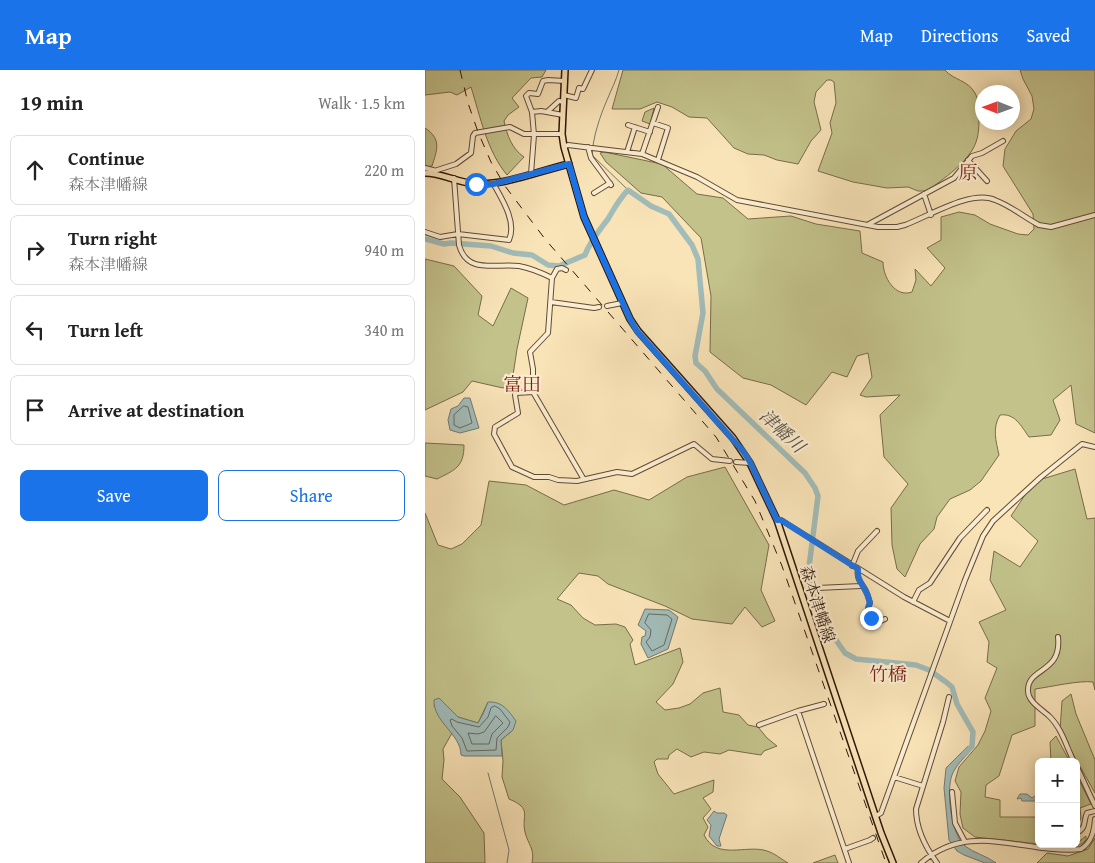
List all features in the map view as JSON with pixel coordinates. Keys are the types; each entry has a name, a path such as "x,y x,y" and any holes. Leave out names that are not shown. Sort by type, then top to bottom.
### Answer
{"main road":[{"name":"森本津幡線","path":"565,70 562,134 564,147 584,217 591,234 622,303 637,331 733,438 750,462 777,520 893,863"},
{"path":"428,171 476,184 493,184 569,164"}],"street":[{"path":"565,95 576,98 579,88 583,89 592,70"},
{"path":"531,174 534,135 532,112 527,95 538,94 543,81 565,81"},
{"path":"547,112 559,101 564,102"},
{"path":"643,154 658,107"},
{"path":"532,112 563,115"},
{"path":"653,123 668,128 658,160"},
{"path":"628,125 650,132"},
{"path":"428,171 456,164 465,158 471,153 475,133 510,127 522,134 562,134"},
{"path":"627,152 635,127"},
{"path":"868,225 954,178 972,156 982,153 1003,141"},
{"path":"564,147 591,147 643,154 697,177 737,200 887,228 897,227 931,215 972,197 995,199 1045,227 1095,216"},
{"path":"591,147 591,158 611,184 594,194"},
{"path":"968,160 987,181"},
{"path":"454,178 460,252 466,260 478,266 520,267 552,278"},
{"path":"425,232 440,237 458,236 511,240 509,211 493,184"},
{"path":"924,194 931,215"},
{"path":"567,270 557,269 552,278 548,333 530,352 533,369 533,392 583,478"},
{"path":"551,302 594,308 599,307"},
{"path":"607,306 622,303"},
{"path":"533,392 516,393 518,413 495,427 494,434 512,467 534,477 577,481 583,478 617,472 632,474 694,444 712,459 730,461"},
{"path":"876,816 881,814 979,545 993,522 1041,477 1082,444 1095,447"},
{"path":"736,462 750,462"},
{"path":"913,602 919,590 930,583 959,538 987,510"},
{"path":"777,520 781,520 807,538 913,602 950,621"},
{"path":"853,566 858,551 877,531"},
{"path":"858,569 857,572 861,586 866,591 870,603 868,614 872,625 885,619"},
{"path":"817,588 861,586"},
{"path":"1058,637 1059,652 1057,657 1030,681 1028,691 1032,701 1055,722 1072,758"},
{"path":"937,863 926,845 918,823 916,808 949,697"},
{"path":"759,725 824,704"},
{"path":"798,711 849,863"},
{"path":"1080,774 1095,806"},
{"path":"894,777 923,786"},
{"path":"952,792 955,823 965,842"},
{"path":"1080,831 1086,824 1085,817 1087,813 1095,811"},
{"path":"921,863 945,846 976,840 1060,850 1076,850 1090,840 1094,832 1095,820"},
{"path":"845,849 873,838"}],"shaded area":[{"path":"425,70 546,70 542,77 531,78 512,98 519,107 508,115 504,121 516,150 524,157 507,175 500,166 489,144 471,87 457,95 450,92 425,95"},
{"path":"623,70 945,70 968,85 975,93 975,130 979,130 973,149 962,163 927,191 918,191 908,187 887,188 853,182 818,171 832,133 830,123 836,103 834,82 831,80 827,80 816,92 814,102 821,130 811,141 798,164 777,160 764,155 748,154 734,148 707,118 689,117 672,107 657,102 640,109 612,109"},
{"path":"1020,70 1095,70 1095,433 1076,424 1071,385 1053,400 1060,420 1051,435 1029,437 1014,418 1000,415 995,430 999,455 981,481 970,490 950,499 937,517 934,529 920,544 905,577 897,569 892,545 891,508 908,484 884,457 880,415 900,395 866,397 860,395 872,377 868,353 857,356 847,377 832,372 806,405 771,385 743,378 710,352 711,296 701,238 662,197 641,193 606,162 600,153 604,152 662,164 697,194 723,198 748,219 791,216 816,224 860,231 862,253 883,262 885,274 895,289 900,292 912,292 916,280 915,269 931,286 945,268 927,248 941,240 941,217 959,212 975,215 990,224 1018,234 1028,235 1034,229 1033,214 1003,166 1005,149 1016,131 1020,130 1020,128 1031,119 1034,109 1032,96"},
{"path":"654,108 650,124 642,121 645,112"},
{"path":"425,128 434,136 437,145 432,166 425,167"},
{"path":"425,259 454,266 482,296 478,315 493,326 511,288 528,298 512,382 503,388 472,381 463,392 425,410"},
{"path":"425,443 464,445 464,452 460,463 453,470 437,479 425,476"},
{"path":"725,467 769,545 761,590 775,621 762,627 745,607 732,624 692,619 665,606 608,584 598,576 579,573 557,599 571,605 583,618 595,625 616,624 625,627 633,640 630,644 635,665 680,648 683,662 673,684 656,702 665,710 690,704 703,693 720,688 723,712 739,715 748,725 758,727 777,746 764,751 761,755 729,750 720,754 704,752 691,757 677,749 669,755 668,759 657,759 654,762 658,774 674,794 714,780 713,792 703,798 711,809 703,818 708,827 704,835 710,843 724,850 759,849 767,851 788,863 532,863 532,850 524,826 524,809 509,799 502,777 501,740 513,730 488,702 478,723 458,717 439,698 434,706 452,733 443,749 442,779 460,797 484,833 485,863 425,863 425,513 438,545 451,549 462,544 481,525 489,481 526,485 564,505 614,490 649,500 687,477"},
{"path":"1075,469 1087,519 1095,518 1095,690 1093,682 1035,689 1035,726 1012,735 999,776 986,785 985,797 1000,800 1000,817 1035,817 1035,844 975,837 963,828 960,814 961,792 955,781 959,767 978,745 985,731 991,711 985,698 997,668 987,662 989,642 979,622 1006,610 990,580 994,551 1020,567 1038,541 1011,516 1025,495 1042,479"},
{"path":"1071,694 1076,714 1095,760 1095,793 1080,766 1080,758 1075,758 1060,731 1062,701"},
{"path":"1056,736 1068,758 1051,758 1050,742"},
{"path":"1080,782 1091,804 1080,808"},
{"path":"1086,836 1086,840 1080,844 1080,841"},
{"path":"1095,838 1095,863 1037,863 1047,853 1068,856 1088,849"},
{"path":"835,855 838,863 813,863"}],"water":[{"path":"464,398 470,398 479,428 460,433 450,430 448,420 451,409 458,406"},
{"path":"645,609 669,610 678,617 668,649 648,658 641,644 642,637 645,636 646,631 638,625"},
{"path":"439,698 458,717 478,723 488,702 497,703 504,707 516,721 513,730 501,740 502,756 461,755 457,741 442,722 435,708 434,700"},
{"path":"968,746 971,750 956,768 950,782 953,823 956,833 965,846 996,863 985,863 964,855 957,851 949,840 944,788 946,768"},
{"path":"1020,794 1027,794 1032,798 1035,796 1035,801 1017,799"},
{"path":"714,811 727,815 719,839 721,846 717,846 709,836 711,825 707,820"}],"waterway":[{"path":"619,70 599,120 592,155 628,190"},
{"name":"津幡川","path":"425,239 444,244 491,246 513,253 532,255 548,265 559,266 585,255 619,200 628,190 651,206 669,214 692,245 698,259 703,313 695,356 696,363 705,371 717,389 805,473 815,488 818,496 808,575 823,617 845,653 856,659 916,665 929,670 952,687 957,704 973,732 972,746 964,754"},
{"path":"488,773 509,850 507,863"}],"railway":[{"path":"460,70 468,103 478,132 491,162 505,186 545,239 716,437 755,501 782,566 886,863"}],"district":[{"name":"原","path":"968,172"},
{"name":"富田","path":"522,384"},
{"name":"竹橋","path":"888,674"}],"route":[{"path":"476,184 493,184 569,164 584,217 637,331 743,451 777,520 781,520 858,569 857,572 861,586 866,591 870,603 868,614 871,618"}]}
